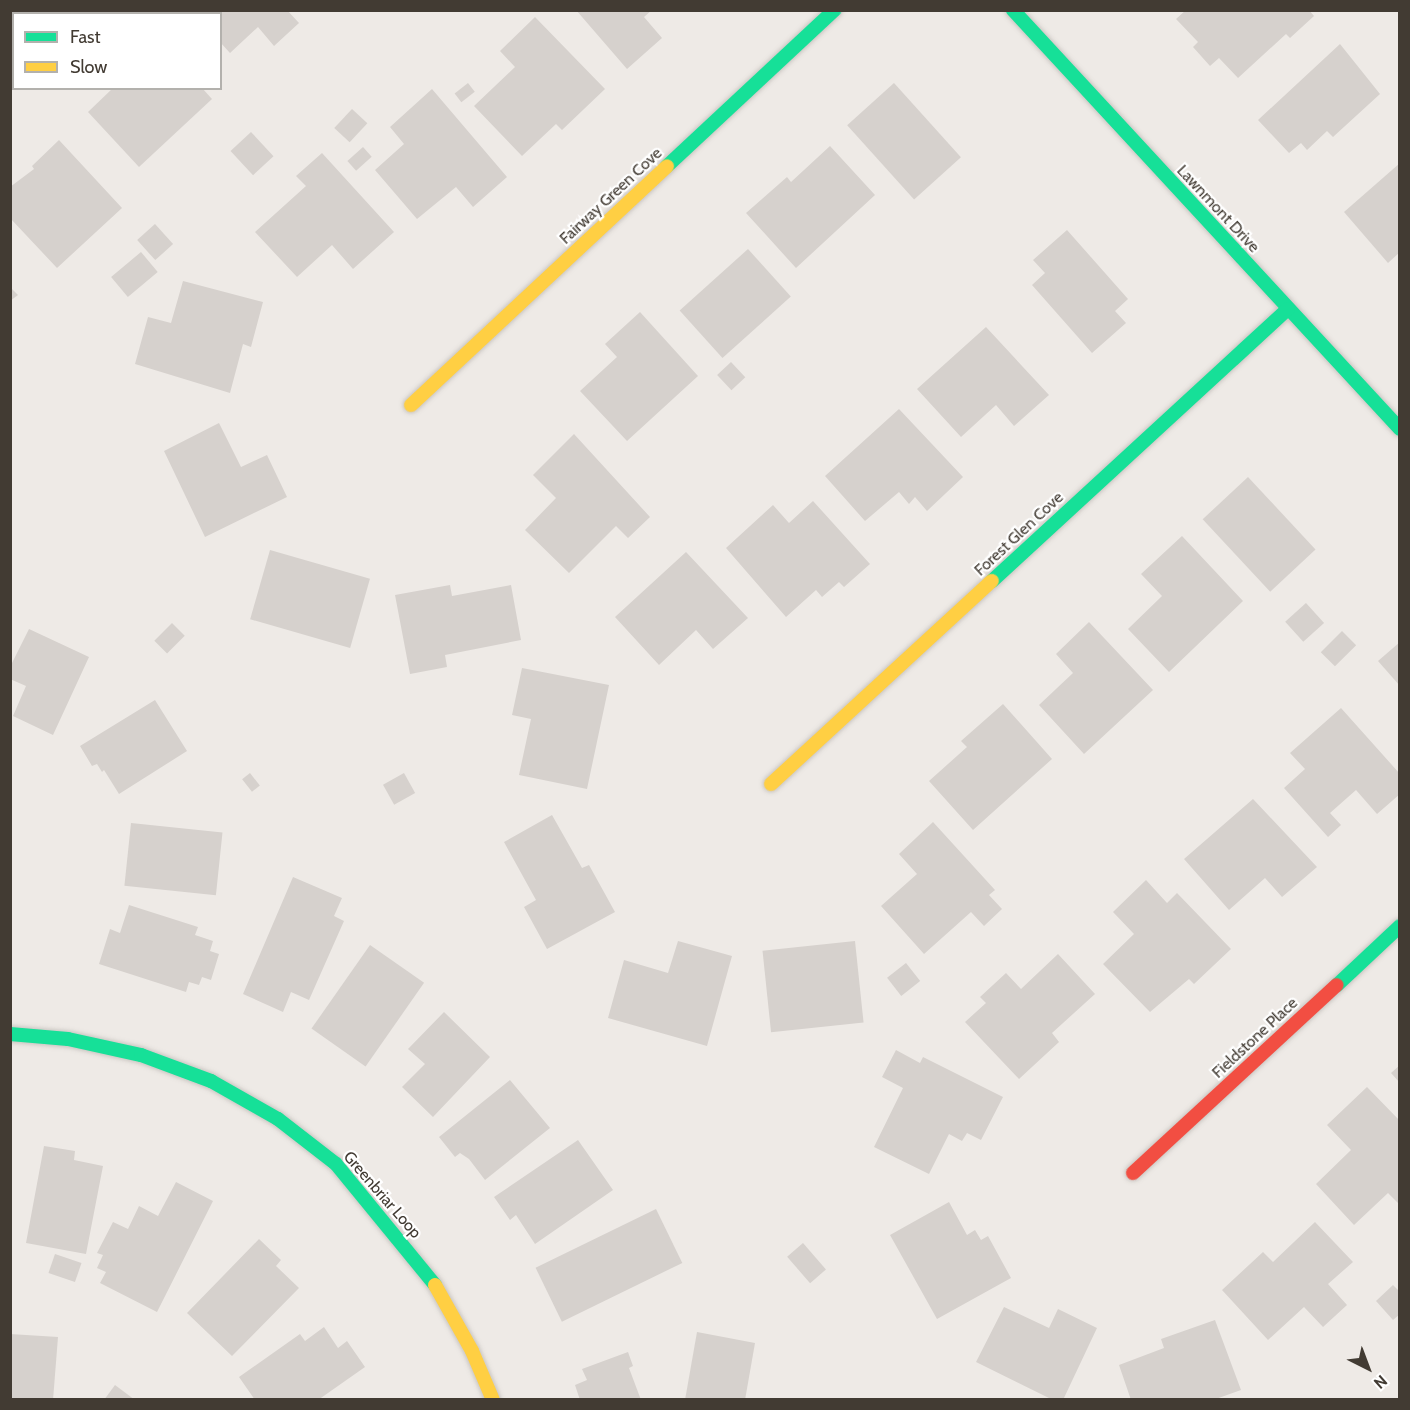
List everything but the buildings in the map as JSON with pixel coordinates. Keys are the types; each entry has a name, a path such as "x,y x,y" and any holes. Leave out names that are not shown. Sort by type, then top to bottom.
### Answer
{"street":[{"name":"Fairway Green Cove","path":"411,405 834,10"},
{"name":"Lawnmont Drive","path":"1012,10 1400,429"},
{"name":"Forest Glen Cove","path":"771,783 1288,309"},
{"name":"Fieldstone Place","path":"1133,1173 1400,926"},
{"name":"Greenbriar Loop","path":"10,1034 68,1040 141,1055 211,1081 278,1119 336,1164 430,1276 472,1351 492,1400"}],"traffic: fast":[{"path":"667,166 834,10"},
{"path":"1013,10 1400,429"},
{"path":"992,581 1288,309"},
{"path":"1337,985 1400,926"},
{"path":"10,1034 68,1039 141,1055 211,1081 278,1119 336,1164 435,1285"}],"traffic: slow":[{"path":"411,405 667,166"},
{"path":"771,784 992,581"},
{"path":"435,1285 472,1351 493,1400"}],"traffic: jam":[{"path":"1133,1173 1337,985"}]}
